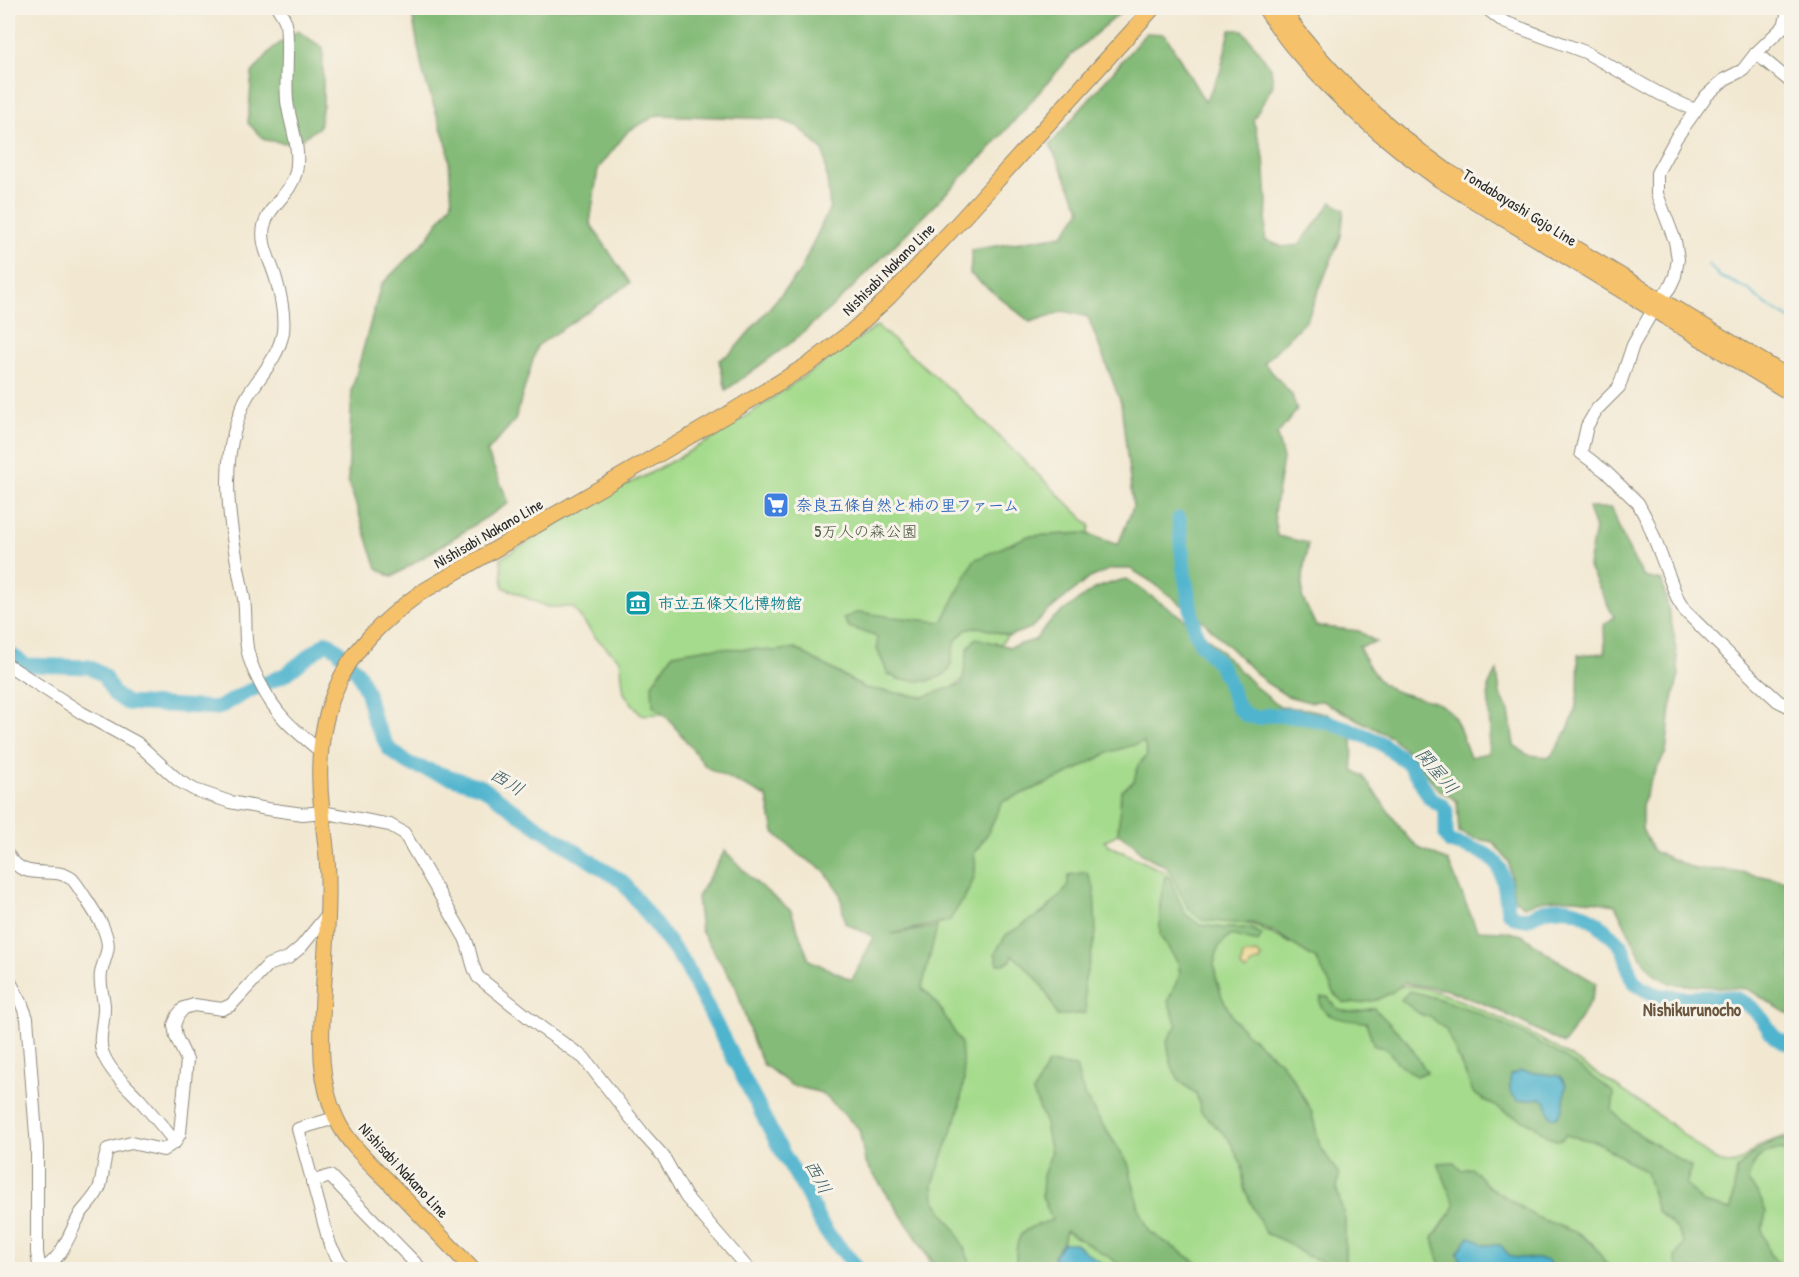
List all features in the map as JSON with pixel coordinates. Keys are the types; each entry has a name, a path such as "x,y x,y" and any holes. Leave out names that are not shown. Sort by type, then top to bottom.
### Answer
{"main road":[{"name":"Nishisabi Nakano Line","path":"473,1269 354,1146 335,1118 322,1069 321,1042 328,914 327,849 319,780 320,750 325,721 344,670 378,627 420,593 718,420 812,362 852,331 889,297 1153,8"},
{"name":"Tondabayashi Gojo Line","path":"1265,8 1296,52 1335,93 1384,138 1440,180 1656,305 1791,379"},
{"name":"Tondabayashi Gojo Line","path":"1281,8 1341,83 1391,129 1418,150 1791,394"}],"street":[{"path":"278,8 286,21 287,101 296,141 296,174 285,194 271,209 265,225 263,241 283,309 283,333 272,361 247,398 235,429 230,451 231,525 244,601 246,642 250,660 275,711 294,730 320,750"},
{"path":"1486,8 1504,22 1585,52 1660,94 1695,110"},
{"path":"1786,8 1787,16 1784,26 1756,53 1743,70 1725,79 1706,96 1676,138 1657,173 1657,194 1675,241 1678,259 1675,276 1633,345 1619,387 1597,409 1587,426 1581,453 1605,471 1638,503 1648,522 1678,600 1685,611 1762,687 1778,701 1791,708"},
{"path":"1756,53 1791,83"},
{"path":"8,665 82,713 137,743 179,781 195,790 230,802 267,809 303,814 322,812 390,825 404,834 465,938 478,977 543,1029 584,1058 663,1156 686,1197 749,1269"},
{"path":"8,855 13,863 29,872 56,873 75,881 101,924 109,946 101,975 104,1005 102,1054 116,1075 175,1142"},
{"path":"8,978 27,1018 37,1148 37,1253 40,1269 50,1266 100,1186 103,1161 108,1149 131,1143 163,1150 175,1142 180,1133 187,1060 176,1037 174,1025 178,1015 184,1008 194,1005 222,1009 231,1005 268,965 288,958 301,947 328,914"},
{"path":"335,1118 298,1129 330,1245 345,1269"},
{"path":"312,1182 330,1176 422,1269"}],"green space":[{"path":"411,8 1125,9 1074,52 986,153 844,296 792,342 726,390 719,360 732,352 799,273 830,207 824,152 799,127 778,119 657,115 628,131 598,169 590,223 630,283 537,346 515,420 487,452 509,503 392,577 377,568 348,481 352,389 381,285 427,239 452,202 448,148 423,73"},
{"path":"1230,30 1243,30 1271,68 1273,85 1253,120 1264,157 1267,203 1265,240 1283,247 1299,245 1332,202 1344,210 1341,236 1307,319 1264,363 1292,395 1297,410 1277,435 1283,459 1274,512 1277,536 1308,543 1302,597 1316,626 1359,631 1376,642 1359,647 1377,678 1394,691 1431,701 1448,710 1456,721 1470,757 1488,753 1490,731 1488,687 1497,671 1500,694 1509,711 1514,745 1528,755 1550,757 1572,721 1577,698 1578,655 1605,653 1604,625 1614,617 1588,566 1595,529 1588,508 1612,508 1626,544 1644,577 1662,581 1674,635 1679,674 1671,708 1666,752 1651,780 1642,805 1642,829 1653,851 1695,869 1730,870 1791,882 1791,1016 1748,989 1672,984 1656,976 1642,959 1615,905 1557,899 1524,906 1514,899 1509,862 1493,842 1472,838 1459,832 1457,801 1437,788 1416,759 1391,737 1322,701 1309,702 1287,696 1265,682 1204,622 1152,582 1131,569 1111,569 1088,579 1031,628 1009,636 979,627 966,630 956,640 950,669 942,676 928,681 900,680 888,674 877,649 877,637 849,627 843,618 859,612 942,622 974,560 1028,536 1085,533 1118,545 1133,507 1121,403 1088,317 1064,311 1030,322 970,274 972,250 1063,235 1081,210 1050,145 1146,33 1165,34 1205,102 1220,73"},
{"path":"298,31 323,48 323,104 319,127 294,144 265,140 248,123 252,73 273,48"},
{"name":"5万人の森公園","path":"877,326 951,390 1090,525 1084,570 1043,598 988,657 940,699 641,715 624,693 620,660 595,637 573,607 547,607 503,587 501,558 618,489 717,436"},
{"path":"1126,579 1199,629 1257,688 1280,707 1307,709 1327,714 1352,737 1353,770 1363,776 1407,837 1421,849 1448,861 1477,930 1504,931 1522,935 1557,960 1596,983 1591,1001 1564,1044 1492,1007 1448,990 1404,983 1391,993 1376,1000 1345,1003 1336,996 1316,959 1277,934 1253,923 1202,920 1189,909 1167,867 1142,854 1134,844 1118,833 1121,791 1134,781 1138,765 1147,755 1144,742 1110,752 1062,777 1002,802 988,833 974,854 973,881 949,921 891,934 937,927 922,988 936,1002 961,1043 964,1080 959,1110 933,1184 934,1199 957,1232 973,1269 938,1269 865,1162 859,1129 822,1093 791,1085 763,1064 753,1042 736,987 701,931 697,897 725,851 753,880 791,911 809,960 852,980 874,937 845,923 840,893 824,870 799,855 774,832 767,797 706,767 669,719 653,706 652,684 673,654 708,648 775,651 795,648 865,688 923,697 962,684 968,648 976,638 1010,647 1035,640 1051,620 1094,589"},
{"path":"1128,732 1161,745 1122,832 1104,841 1163,871 1178,872 1211,918 1253,925 1392,989 1413,986 1428,989 1494,1015 1547,1043 1624,1091 1673,1126 1708,1155 1722,1163 1734,1164 1743,1160 1763,1144 1785,1136 1791,1139 1791,1269 934,1269 877,1166 885,948 932,911 990,799"},
{"path":"1087,872 1094,888 1096,934 1084,984 1086,1013 1057,1016 1044,989 1027,968 1012,955 1011,961 998,964 995,953 1006,935 1045,911 1067,888 1069,875"},
{"path":"1165,876 1169,877 1185,914 1200,925 1249,928 1262,934 1258,942 1230,935 1219,946 1214,964 1216,977 1222,997 1234,1019 1248,1035 1280,1061 1311,1110 1320,1146 1339,1175 1337,1190 1345,1219 1345,1266 1326,1263 1305,1255 1286,1242 1265,1233 1244,1188 1242,1165 1228,1138 1201,1112 1196,1093 1182,1083 1174,1072 1167,1041 1177,1025 1168,1001 1180,974 1178,962 1160,936 1160,904"},
{"path":"1409,991 1463,1007 1490,1018 1544,1045 1593,1077 1614,1093 1612,1111 1632,1130 1691,1167 1686,1185 1703,1203 1731,1210 1737,1169 1769,1143 1784,1139 1791,1141 1791,1151 1767,1152 1757,1159 1748,1181 1760,1197 1766,1212 1762,1230 1769,1253 1784,1269 1678,1269 1675,1257 1684,1244 1677,1229 1657,1211 1646,1172 1597,1142 1565,1135 1562,1139 1556,1140 1548,1137 1534,1125 1474,1094 1446,1030 1432,1018 1420,1014 1401,1000"},
{"path":"1321,997 1328,997 1336,1007 1342,1010 1360,1011 1374,1008 1406,1040 1427,1072 1416,1076 1398,1063 1386,1048 1374,1046 1366,1022 1329,1014 1321,1004"},
{"path":"1048,1063 1076,1067 1084,1095 1128,1163 1139,1208 1150,1232 1207,1269 1123,1269 1111,1258 1066,1231 1063,1243 1054,1256 1058,1269 1023,1269 1016,1262 1017,1243 1023,1232 1052,1220 1042,1196 1043,1176 1051,1153 1044,1119 1033,1093"},
{"path":"1454,1162 1461,1170 1472,1168 1488,1186 1536,1217 1575,1232 1592,1243 1610,1269 1441,1269 1433,1238 1455,1206 1438,1163"}],"sand":[{"path":"1257,953 1262,958 1260,961 1252,964 1247,971 1243,970 1241,966 1243,955"}],"water":[{"path":"1521,1071 1560,1076 1566,1085 1563,1109 1557,1117 1551,1117 1546,1103 1541,1098 1518,1101 1510,1092 1510,1075"},
{"path":"1468,1237 1484,1245 1500,1245 1511,1257 1547,1260 1555,1268 1571,1269 1479,1270 1467,1267 1457,1254"},
{"path":"1063,1243 1074,1243 1109,1269 1058,1269 1054,1256"}],"waterway":[{"path":"1708,264 1720,277 1749,290 1766,305 1792,320"},
{"name":"関屋川","path":"1179,519 1184,572 1195,631 1201,643 1219,664 1237,706 1246,715 1258,718 1268,715 1297,716 1349,729 1379,742 1407,762 1430,798 1443,806 1446,811 1446,835 1450,842 1480,851 1495,862 1503,880 1508,911 1515,917 1526,919 1537,913 1559,908 1579,912 1598,923 1620,945 1632,979 1647,991 1664,996 1737,999 1757,1013 1775,1037 1792,1044"},
{"name":"西川","path":"8,653 26,665 89,667 103,675 114,694 127,703 218,708 286,674 327,642 338,650 359,674 367,693 374,721 389,749 409,764 482,787 529,821 623,882 685,964 818,1219 854,1264 856,1270"}],"place":[{"name":"奈良五條自然と柿の里ファーム","path":"776,505"},
{"name":"市立五條文化博物館","path":"638,603"}],"district":[{"name":"Nishikurunocho","path":"1692,1010"}]}
